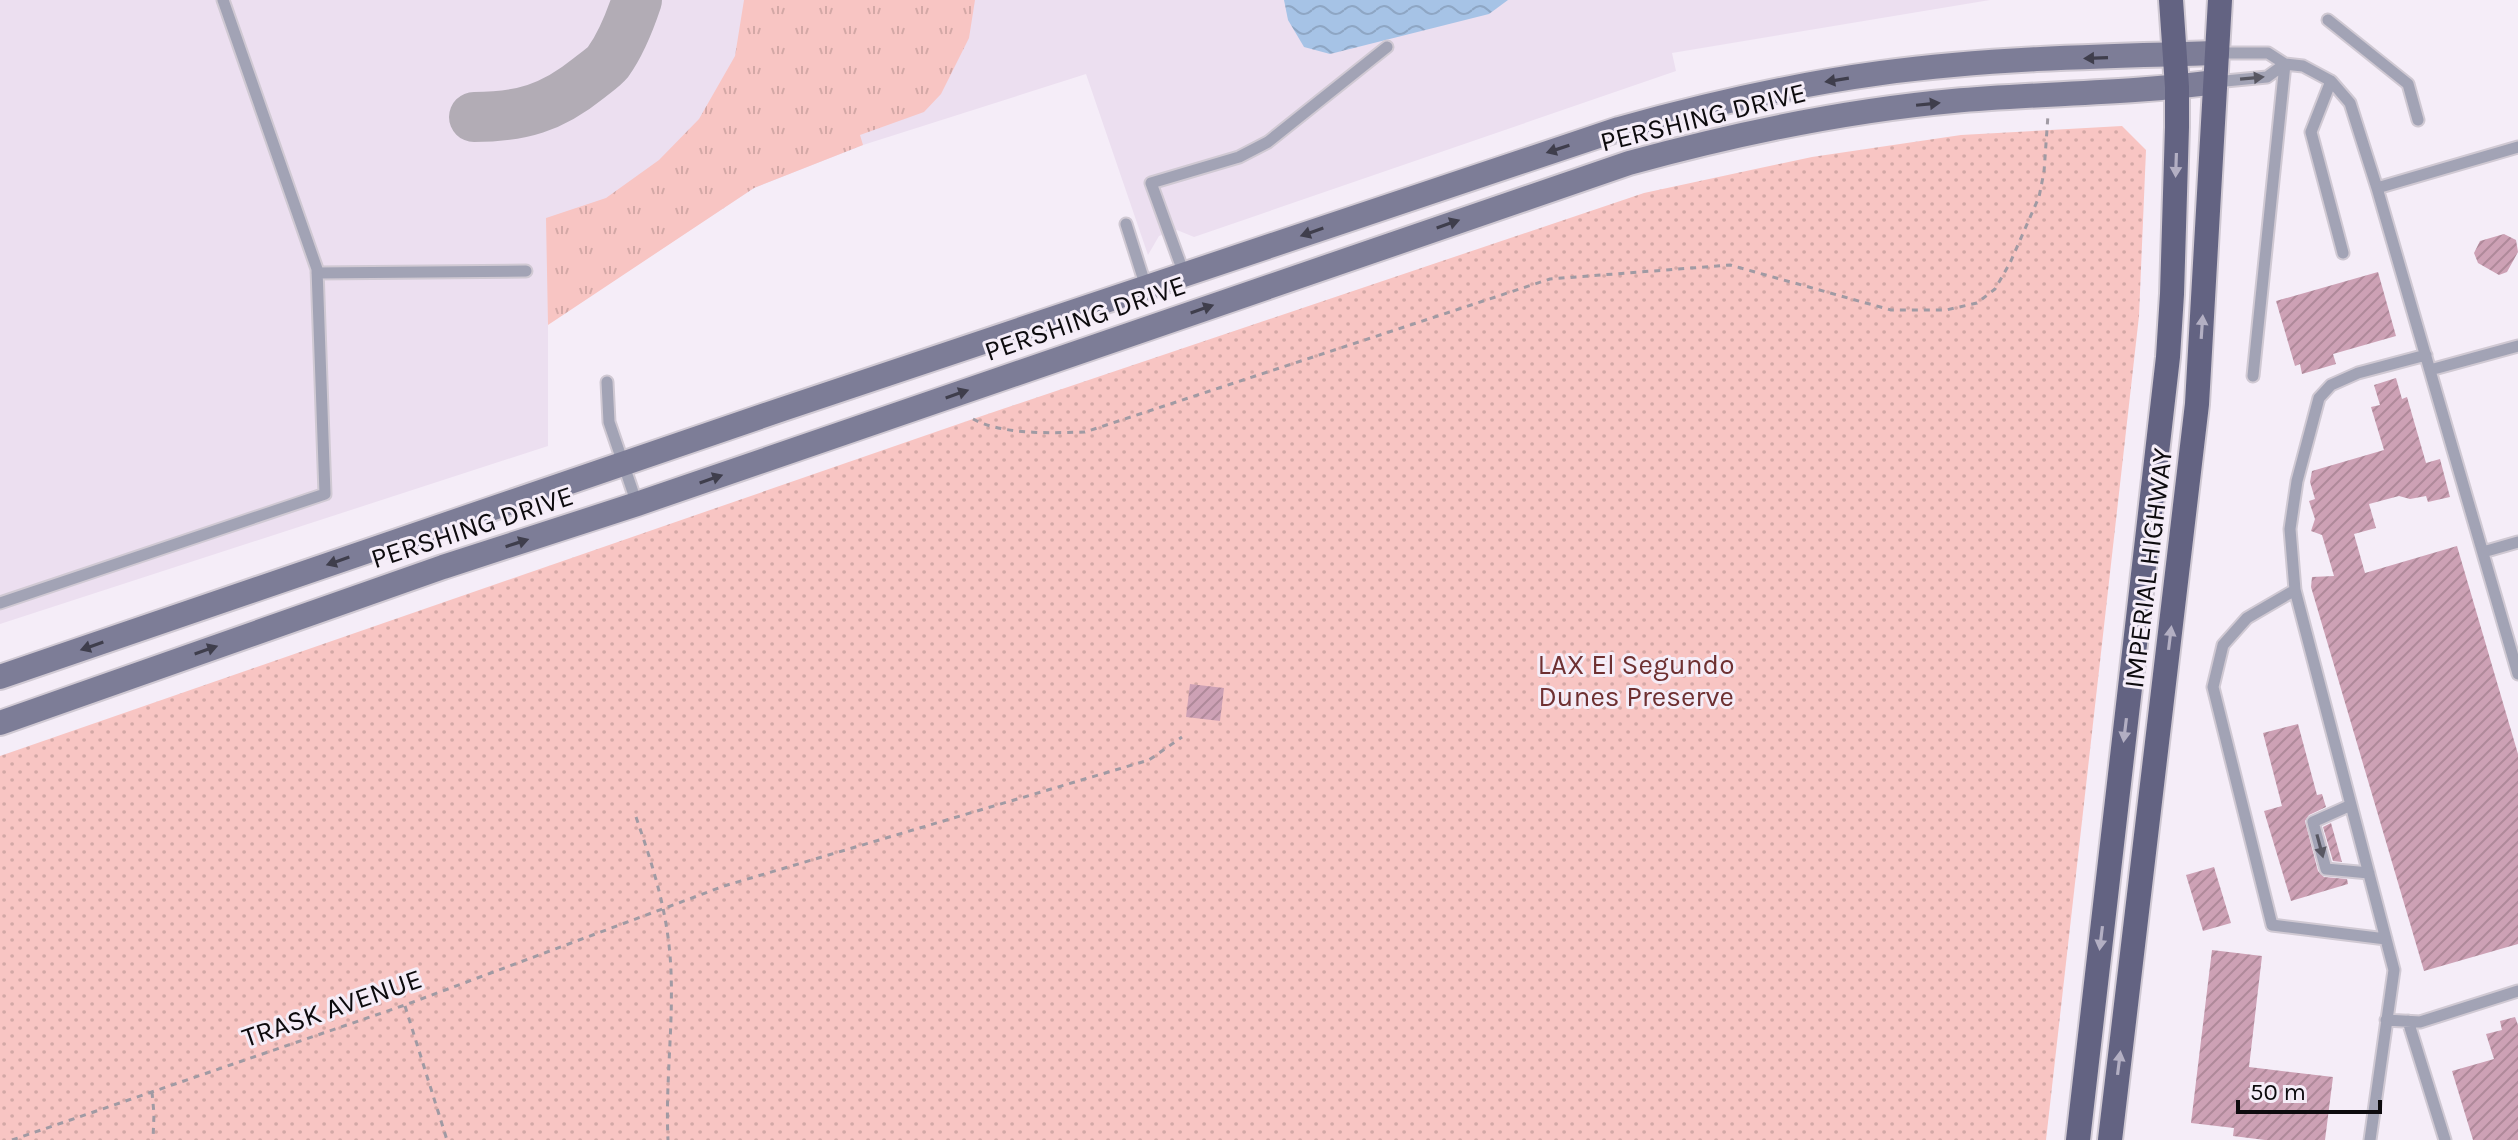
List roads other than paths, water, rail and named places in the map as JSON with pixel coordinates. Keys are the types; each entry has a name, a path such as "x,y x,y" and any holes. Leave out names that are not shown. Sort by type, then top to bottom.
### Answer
{"main road":[{"name":"IMPERIAL HIGHWAY","path":"2078,1140 2168,357 2177,87 2171,0"},
{"name":"IMPERIAL HIGHWAY","path":"2110,1140 2194,432 2206,280 2220,0"},
{"name":"PERSHING DRIVE","path":"0,677 1606,133 1709,105 1814,83 1883,73 2010,61 2217,53"},
{"name":"PERSHING DRIVE","path":"0,723 443,567 637,504 1629,163 1690,146 1823,118 1951,101 2215,82"}],"lane":[{"path":"0,603 325,494 315,259 223,0"},
{"path":"2328,20 2408,84 2418,120"},
{"path":"1184,275 1151,183 1239,157 1268,142 1387,47"},
{"path":"2217,53 2268,53 2285,64 2303,66 2331,81 2350,103 2517,668"},
{"path":"2215,82 2267,77 2285,64"},
{"path":"2253,376 2285,64"},
{"path":"2331,81 2311,132 2343,253"},
{"path":"2377,188 2518,147"},
{"path":"1126,224 1146,287"},
{"path":"317,273 526,271"},
{"path":"2430,370 2518,346"},
{"path":"2370,1140 2394,970 2295,590 2290,529 2297,481 2319,398 2331,385 2358,373 2426,355"},
{"path":"607,382 609,422 637,504"},
{"path":"2483,552 2518,542"},
{"path":"2295,590 2247,618 2223,645 2213,687 2272,925 2386,939"},
{"path":"2351,805 2313,822 2326,869 2369,873"},
{"path":"2386,1020 2420,1022 2518,991"},
{"path":"2408,1021 2445,1140"}],"water":[{"path":"1284,0 1508,0 1489,14 1330,54 1304,47 1288,20"}],"park label":[{"name":"LAX El Segundo Dunes Preserve","path":"1636,680"}]}
